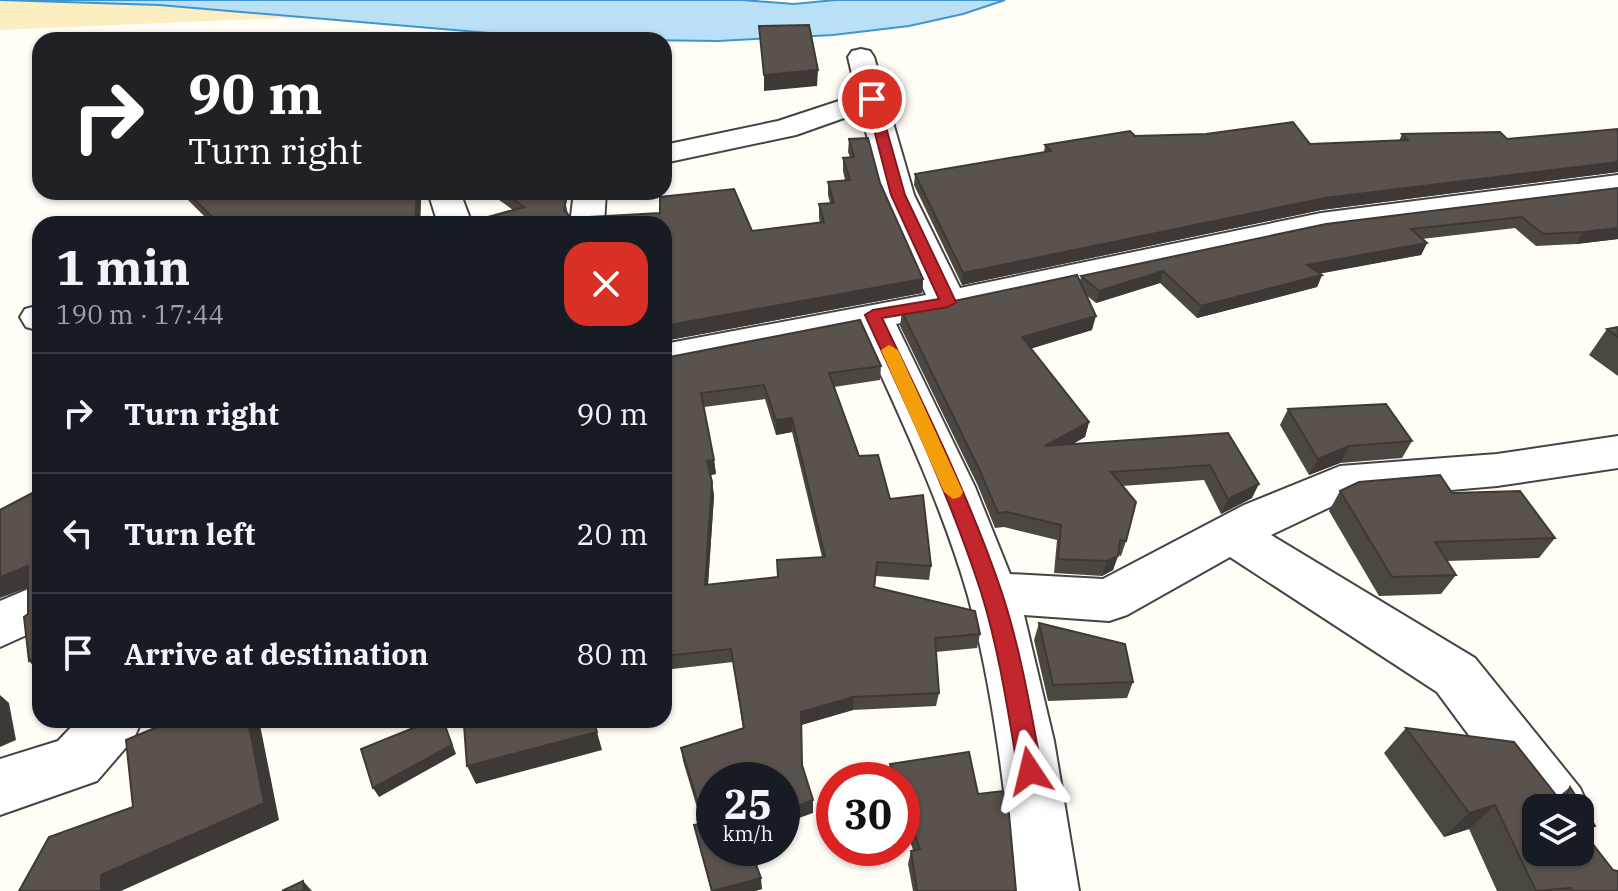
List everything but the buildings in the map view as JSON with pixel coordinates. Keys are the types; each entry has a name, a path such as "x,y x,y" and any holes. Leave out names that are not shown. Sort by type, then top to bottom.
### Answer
{"street":[{"path":"861,57 898,195 948,302"},
{"path":"672,152 785,129 872,99"},
{"path":"672,355 948,302 1321,223 1618,185"},
{"path":"873,315 940,457 992,593 1016,687 1047,891"},
{"path":"992,593 1109,600 1231,534 1340,483 1497,470 1618,452"},
{"path":"1231,534 1456,675 1548,794"},
{"path":"0,625 32,609"},
{"path":"0,787 77,762 107,728"}],"sand":[{"path":"0,1 159,5 305,17 0,30"}],"water":[{"path":"0,0 742,0 794,4 835,0 1005,0 963,14 909,26 833,35 718,41 672,40 672,32 477,32 159,5"}],"slow traffic":[{"path":"889,350 940,457 953,492"}],"route":[{"path":"872,99 898,195 948,302 873,315 940,457 992,593 1016,687 1030,771"}]}
